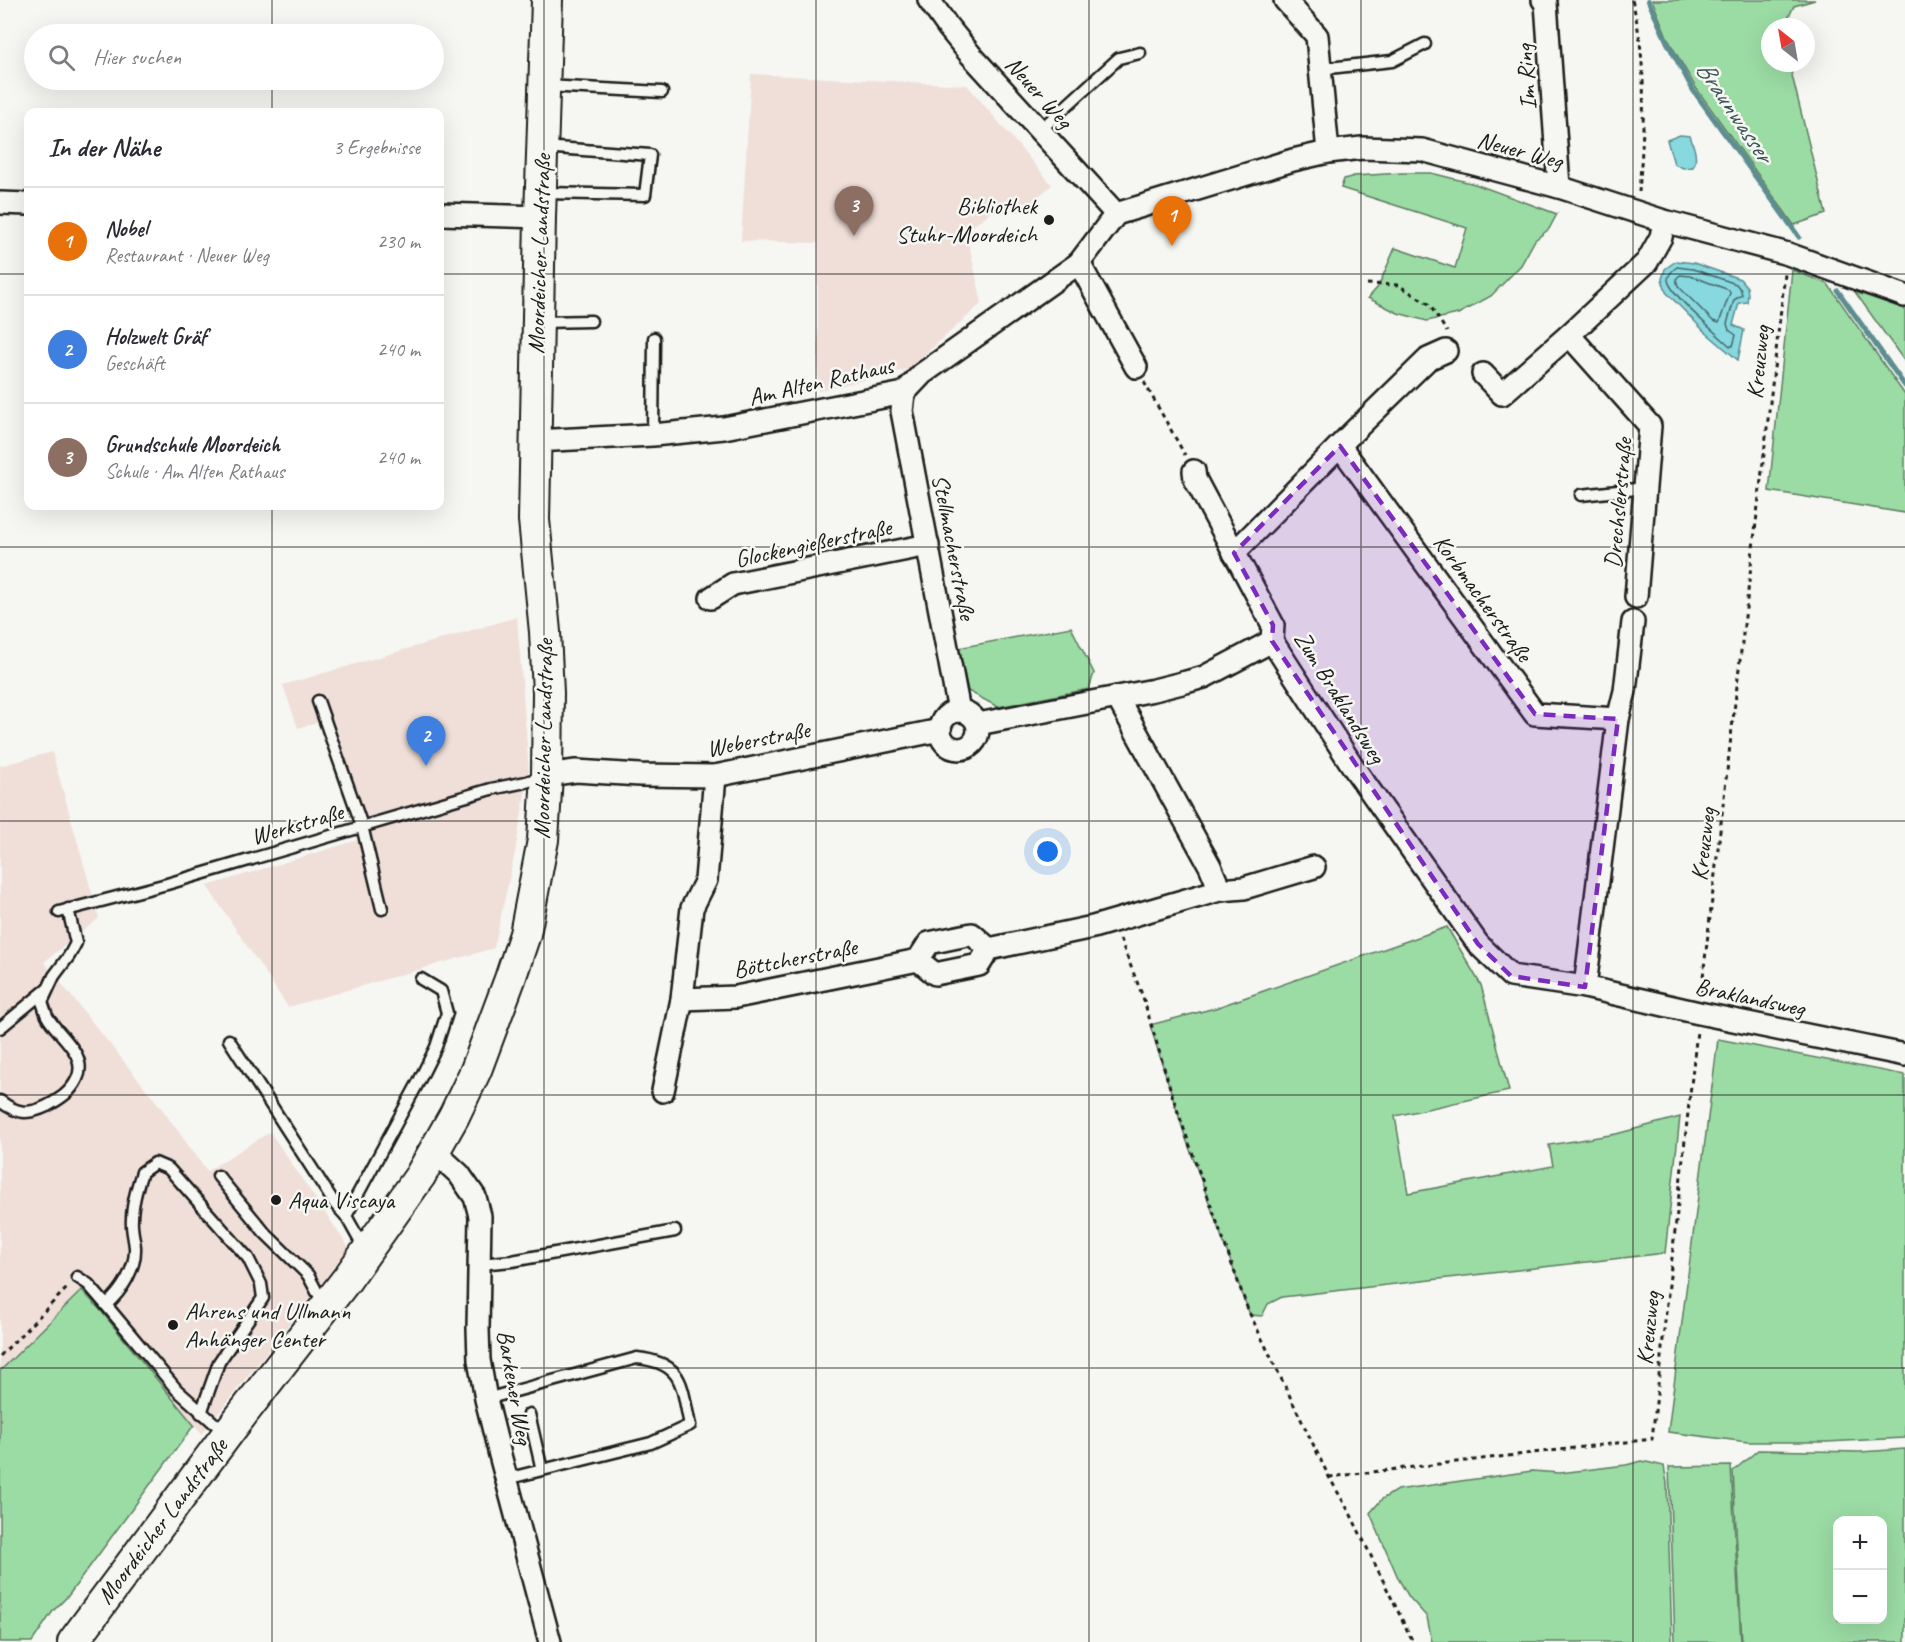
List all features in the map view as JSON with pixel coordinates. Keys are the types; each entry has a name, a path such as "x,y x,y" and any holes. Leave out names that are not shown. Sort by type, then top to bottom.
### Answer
{"main road":[{"name":"Moordeicher Landstraße","path":"72,1642 366,1253 435,1152 476,1070 525,934 543,840 547,775 548,693 545,632 534,520 534,441 548,0"}],"street":[{"name":"Neuer Weg","path":"929,0 948,27 1039,131 1116,214 1260,169 1328,152 1362,148 1422,150 1559,187 1664,221 1788,254 1905,296"},
{"path":"1285,0 1317,36 1328,152"},
{"name":"Im Ring","path":"1543,0 1546,3 1559,187"},
{"path":"0,203 24,204"},
{"path":"444,214 540,205"},
{"path":"1116,214 1078,263 1136,367"},
{"path":"1483,374 1502,394 1647,262 1661,237 1664,221"},
{"name":"Am Alten Rathaus","path":"534,441 653,435 724,428 904,393 922,374 1078,263"},
{"name":"Drechslerstraße","path":"1569,335 1650,426 1636,597"},
{"path":"1234,553 1447,342"},
{"name":"Stellmacherstraße","path":"904,393 902,411 959,711"},
{"name":"Korbmacherstraße","path":"1340,446 1535,714 1618,720"},
{"name":"Zum Braklandsweg","path":"1194,471 1195,479 1273,625 1272,641 1354,768 1478,944 1511,976 1585,987"},
{"name":"Glockengießerstraße","path":"711,598 734,584 928,545"},
{"path":"1585,987 1618,720 1625,691 1633,622"},
{"path":"978,724 1154,690 1204,677 1272,641"},
{"path":"1117,697 1210,866 1220,890"},
{"path":"959,711 967,713 974,717 978,724 979,733 976,741 970,747 962,750 954,749 941,739 942,720 949,713 959,711"},
{"name":"Weberstraße","path":"547,775 576,771 715,776 940,730"},
{"path":"663,1091 682,999 692,908 706,880 715,776"},
{"path":"989,949 972,934 929,943 918,960 935,974 979,965 989,949 1113,922 1220,890 1244,888 1314,867"},
{"name":"Böttcherstraße","path":"682,999 736,997 918,960"},
{"name":"Braklandsweg","path":"1585,987 1905,1056"},
{"name":"Barkener Weg","path":"435,1152 459,1174 475,1197 480,1216 479,1349 486,1399 550,1642"}],"lane":[{"path":"1320,69 1392,61 1425,44"},
{"path":"1039,131 1119,58 1140,53"},
{"path":"544,86 662,92"},
{"path":"540,205 645,195 650,155 542,147"},
{"path":"537,322 591,321"},
{"path":"653,435 654,338"},
{"path":"1581,495 1645,488"},
{"path":"318,701 362,826 382,909"},
{"name":"Werkstraße","path":"46,990 76,943 63,910 167,884 362,826 547,775"},
{"path":"346,1216 418,1083 435,1047 447,1013 441,992 421,980"},
{"path":"0,1028 46,990"},
{"path":"0,1101 14,1109 33,1113 61,1099 74,1086 79,1075 81,1064 76,1054 46,1016 42,1002 46,990"},
{"path":"229,1040 335,1204 346,1216 366,1253"},
{"path":"106,1305 114,1298 130,1273 135,1250 131,1221 133,1207 142,1172 155,1163 169,1169 248,1258 261,1284 263,1298 219,1362 201,1413"},
{"path":"218,1176 265,1233 308,1275 317,1292 328,1304"},
{"path":"479,1264 512,1261 675,1231"},
{"name":"Moordeicher Landstraße","path":"77,1277 88,1284 177,1390 214,1424 231,1429"},
{"path":"486,1399 637,1358 652,1359 667,1365 679,1376 690,1425 651,1443 506,1479"},
{"path":"529,1414 542,1470"}],"path":[{"path":"1632,0 1640,28 1642,62 1642,143 1637,212"},
{"name":"Kreuzweg","path":"1329,1477 1652,1439 1699,1013 1788,254"},
{"path":"1367,284 1398,285 1429,304 1447,342"},
{"path":"1136,367 1194,471"},
{"path":"1113,922 1143,997 1173,1098 1248,1310 1413,1642"},
{"path":"0,1356 77,1277"}],"highlighted area":[{"path":"1340,446 1535,714 1618,719 1585,987 1511,976 1478,944 1272,641 1273,625 1234,553"}],"shaded area":[{"path":"751,74 967,85 1052,185 1019,212 1008,199 966,231 982,303 909,369 818,391 818,243 741,241"},
{"path":"517,617 529,771 515,852 494,948 288,1007 207,886 361,839 321,722 298,728 283,685"},
{"path":"52,752 99,918 44,962 162,1109 207,1171 270,1132 349,1248 202,1434 82,1290 0,1371 0,766"}],"green space":[{"path":"1652,0 1815,0 1794,6 1788,18 1761,18 1761,72 1791,72 1826,214 1794,225 1696,88 1668,39"},
{"path":"1431,173 1475,184 1557,214 1549,229 1535,240 1521,265 1491,296 1458,314 1427,321 1398,313 1368,298 1378,287 1395,248 1455,268 1467,228 1341,188 1344,179 1354,176"},
{"path":"1792,270 1828,284 1905,395 1905,513 1769,491"},
{"path":"1855,292 1905,309 1905,362"},
{"path":"1071,627 1094,673 1089,689 998,707 968,691 958,648"},
{"path":"1447,927 1481,985 1509,1091 1395,1116 1408,1193 1553,1166 1549,1145 1616,1134 1680,1117 1665,1253 1282,1297 1268,1304 1262,1316 1250,1315 1185,1136 1150,1025 1215,1008"},
{"path":"1718,1039 1905,1075 1905,1438 1826,1442 1748,1442 1668,1432"},
{"path":"82,1290 194,1425 32,1642 0,1642 0,1371"},
{"path":"1905,1449 1905,1642 1742,1642 1733,1471 1758,1450 1860,1452"},
{"path":"1642,1461 1664,1466 1667,1483 1672,1642 1432,1642 1427,1617 1409,1597 1399,1580 1370,1513 1382,1499 1397,1490 1532,1471 1560,1473"},
{"path":"1731,1466 1741,1642 1675,1642 1669,1467"}],"water":[{"path":"1680,135 1690,136 1695,156 1693,167 1683,168 1674,164 1667,140"},
{"path":"1676,261 1694,263 1740,279 1747,287 1747,302 1739,303 1733,325 1744,330 1738,360 1704,331 1666,292 1662,279 1665,269"}],"waterway":[{"name":"Braunwasser","path":"1648,0 1693,90 1799,237"},
{"name":"Braunwasser","path":"1838,291 1905,386"}],"place":[{"name":"Bibliothek Stuhr-Moordeich","path":"1049,220"},
{"name":"Grundschule Moordeich","path":"854,236"},
{"name":"Nobel","path":"1172,246"},
{"name":"Holzwelt Gräf","path":"426,766"},
{"name":"Aqua Viscaya","path":"276,1200"},
{"name":"Ahrens und Ullmann Anhänger Center","path":"173,1325"}]}
